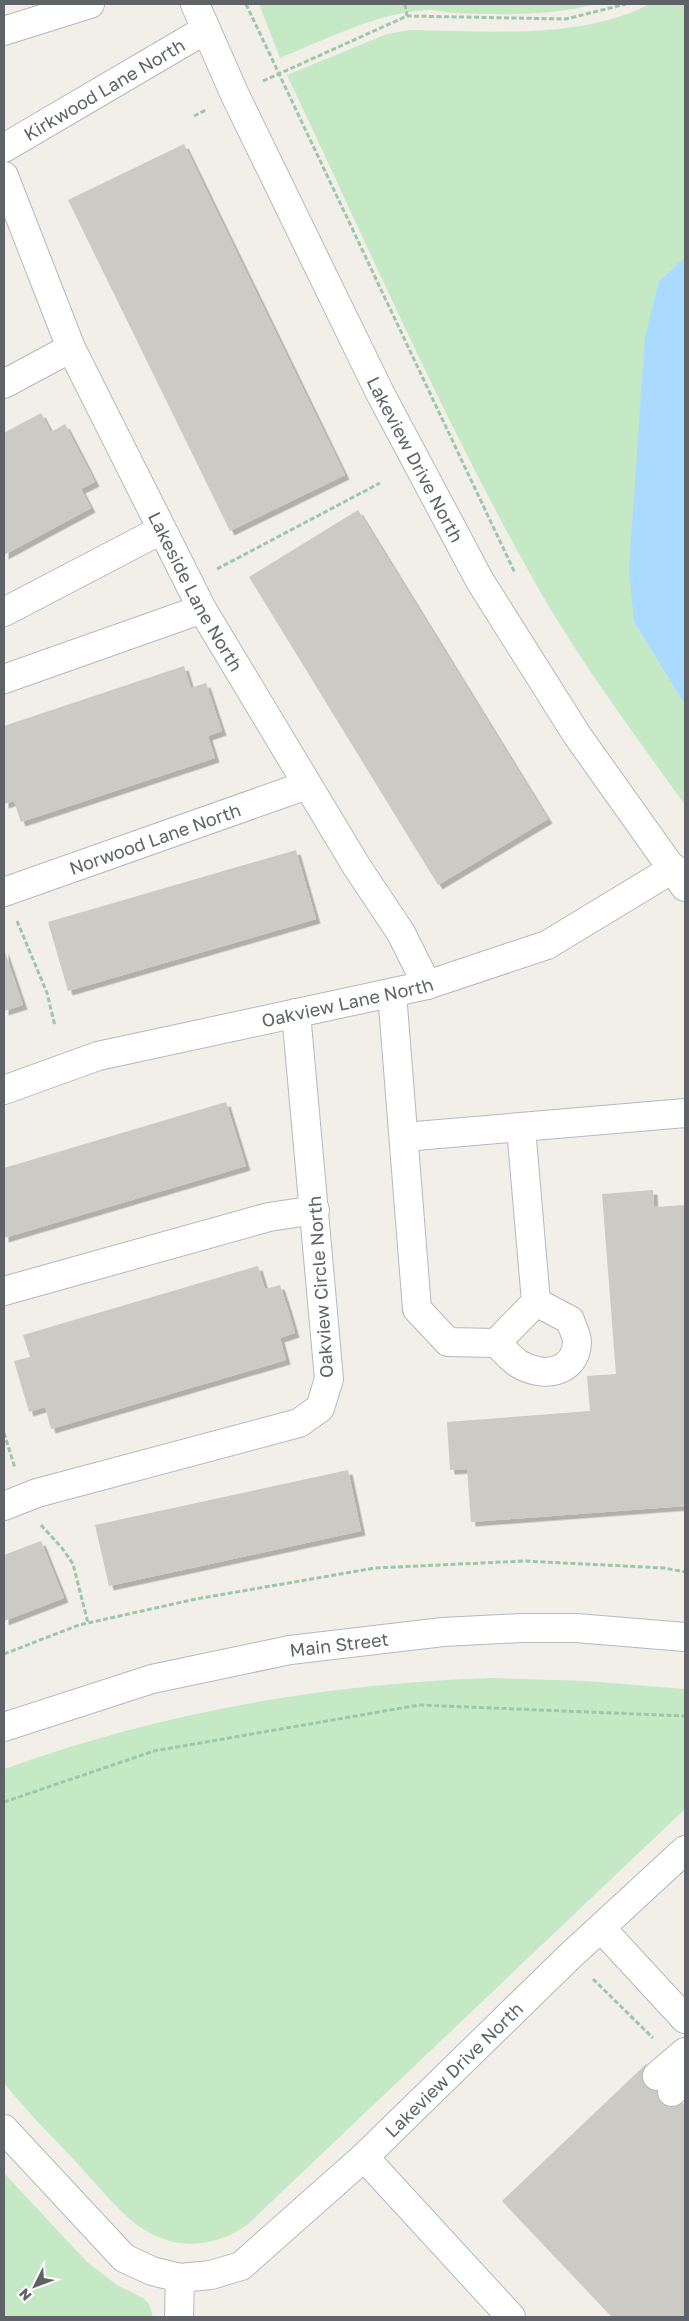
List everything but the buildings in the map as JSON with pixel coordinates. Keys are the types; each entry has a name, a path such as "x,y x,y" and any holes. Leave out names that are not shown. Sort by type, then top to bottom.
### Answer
{"street":[{"path":"4,31 90,4"},
{"name":"Lakeview Drive North","path":"195,4 235,95 380,393 480,581 577,735 679,878"},
{"name":"Kirkwood Lane North","path":"4,148 205,30"},
{"name":"Lakeside Lane North","path":"4,176 71,348 202,610 357,867 400,933 428,985"},
{"path":"4,384 71,348"},
{"path":"4,612 161,530"},
{"path":"4,679 202,610"},
{"name":"Norwood Lane North","path":"5,892 307,785"},
{"name":"Oakview Lane North","path":"4,1090 98,1056 428,985 547,944 679,878"},
{"path":"392,993 417,1309 448,1342 496,1343 519,1364 540,1372 559,1371 572,1359 577,1341 570,1320 536,1302"},
{"name":"Oakview Circle North","path":"14,1502 299,1423 320,1408 329,1379 296,1013"},
{"path":"404,1137 685,1114"},
{"path":"496,1343 536,1302 521,1128"},
{"path":"4,1291 269,1217 315,1210"},
{"name":"Main Street","path":"4,1727 152,1679 290,1650 318,1646 444,1632 521,1628 576,1628 685,1637"},
{"name":"Lakeview Drive North","path":"4,2129 124,2258 152,2271 180,2278 211,2275 241,2266 364,2157 601,1928 685,1850"},
{"path":"601,1928 685,2019"},
{"path":"364,2157 511,2317"},
{"path":"179,2317 180,2278"}],"path":[{"path":"246,4 518,578"},
{"path":"405,4 407,16"},
{"path":"279,73 407,16 566,19 626,4"},
{"path":"211,572 380,483"},
{"path":"5,892 47,993 55,1026"},
{"path":"4,1433 14,1502 35,1519 62,1548 73,1564 88,1623"},
{"path":"4,1654 88,1623 196,1599 375,1568 524,1561 664,1568 685,1572"},
{"path":"4,1802 154,1751 419,1705 685,1716"},
{"path":"601,1986 675,2072"}],"green space":[{"path":"259,4 596,4 561,11 526,14 455,13 429,10 406,12 351,28 280,58"},
{"path":"650,4 685,4 685,257 659,281 634,622 685,705 685,805 568,638 533,579 467,456 436,393 287,75 387,34 411,30 502,32 564,28 594,23 623,15"},
{"path":"491,1678 586,1681 685,1689 685,1809 247,2225 222,2238 196,2244 170,2241 143,2229 108,2198 4,2083 4,1769 123,1732 244,1704 366,1687 428,1681"},
{"path":"4,2173 87,2262 117,2285 143,2298 149,2304 153,2317 4,2317"}],"water":[{"path":"685,257 685,705 634,622 629,568 645,337 659,281"}]}
